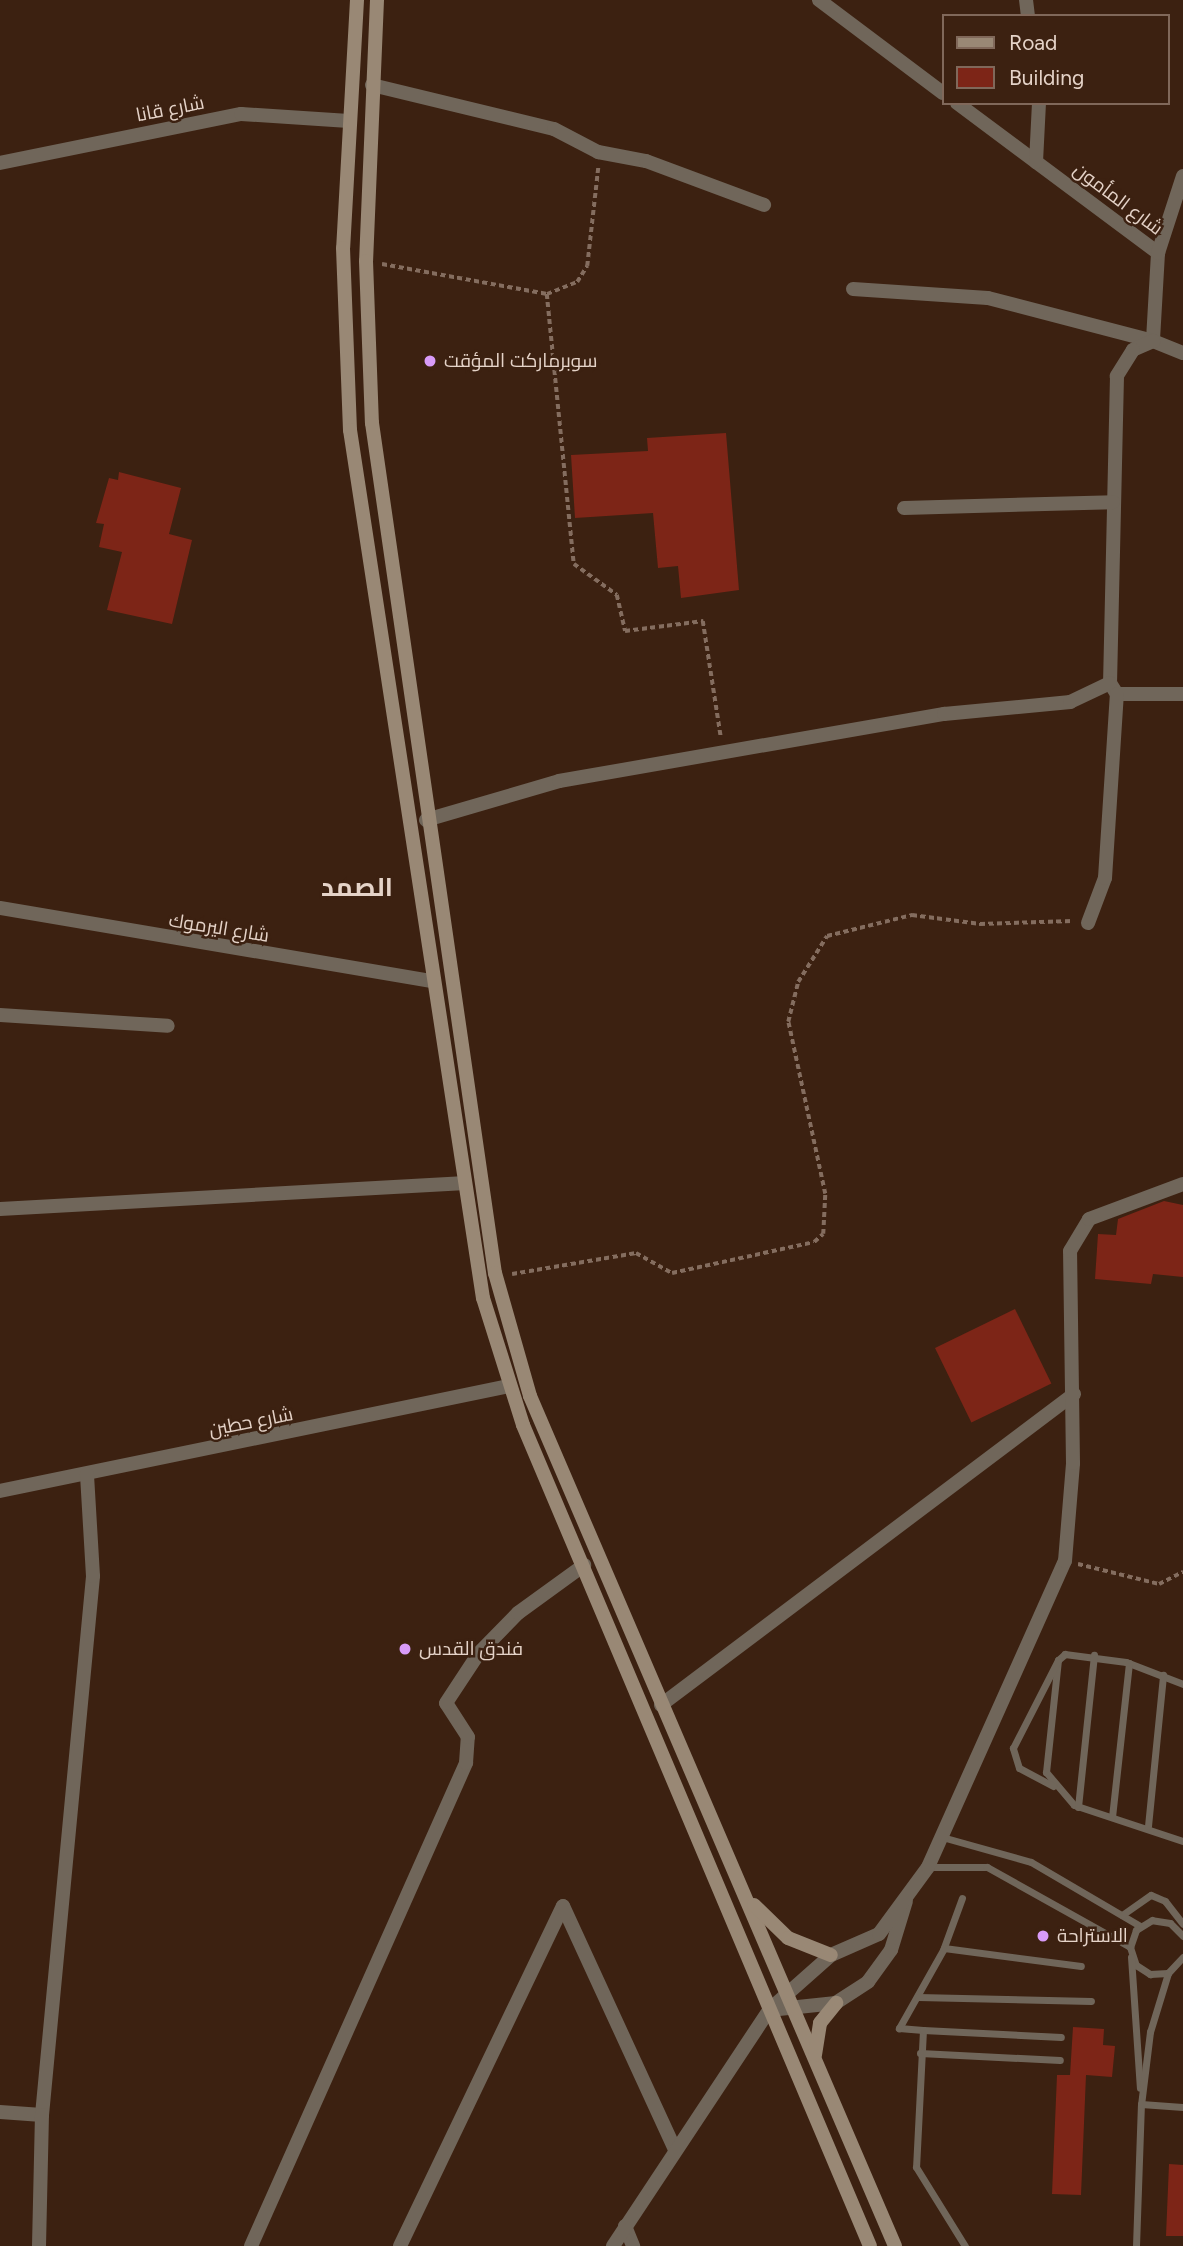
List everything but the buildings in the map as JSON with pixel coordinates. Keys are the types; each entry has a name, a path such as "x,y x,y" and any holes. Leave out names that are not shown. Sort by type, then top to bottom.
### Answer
{"main road":[{"path":"357,0 343,248 350,430 461,1183 509,1386 870,2246"},
{"path":"377,0 366,261 372,423 426,820 496,1277 530,1396 895,2246"},
{"path":"741,1888 788,1938 831,1955"},
{"path":"815,2060 820,2023 836,2003"}],"street":[{"path":"819,0 942,92"},
{"path":"372,85 554,129 582,138 598,152 646,161 764,205"},
{"name":"شارع المأمون","path":"960,105 1158,253 1153,341"},
{"path":"1036,162 1039,105"},
{"name":"شارع قانا","path":"0,163 241,114 349,121"},
{"path":"1158,253 1183,176"},
{"path":"853,289 988,298 1153,341 1183,353"},
{"path":"1088,923 1105,878 1114,688 1112,502 1117,376 1133,350 1153,341"},
{"path":"904,508 1112,502"},
{"path":"426,820 559,781 944,714 1070,702 1114,688 1183,694"},
{"name":"شارع اليرموك","path":"0,908 432,981"},
{"path":"0,1015 168,1026"},
{"path":"0,1209 461,1183"},
{"path":"612,2246 785,1990 831,1955 879,1934 906,1901 928,1867 1065,1561 1074,1394 1068,1278 1078,1230 1089,1219 1183,1184"},
{"name":"شارع حطين","path":"0,1491 509,1386"},
{"path":"661,1705 1074,1394"},
{"path":"39,2246 42,2115 93,1576 87,1474"},
{"path":"251,2246 466,1763 467,1737 446,1703 479,1653 518,1613 584,1565"},
{"path":"769,2010 836,2003 868,1982 891,1950 906,1901"},
{"path":"400,2246 563,1906 675,2150"},
{"path":"0,2112 42,2115"},
{"path":"625,2226 633,2246"}],"lane":[{"path":"1183,1684 1129,1663 1094,1655 1065,1654 1058,1660 1013,1748 1019,1768 1053,1786 1078,1807 1148,1826 1183,1841 1183,1831"},
{"path":"1078,1807 1094,1655"},
{"path":"1053,1786 1046,1772 1058,1660"},
{"path":"1112,1817 1129,1663"},
{"path":"1148,1826 1163,1675"},
{"path":"941,1837 1031,1862 1140,1926 1161,1920 1183,1936"},
{"path":"928,1867 987,1867 1130,1947"},
{"path":"1122,1915 1151,1895 1165,1901 1183,1924"},
{"path":"962,1898 944,1948 899,2028 1061,2037"},
{"path":"1140,1926 1130,1947 1141,2105"},
{"path":"944,1948 1081,1966"},
{"path":"1131,1956 1142,1971 1175,1971"},
{"path":"1136,2246 1141,2105 1150,2032 1183,1957"},
{"path":"918,1997 1091,2001"},
{"path":"923,2030 916,2167 965,2246"},
{"path":"920,2053 1060,2060"},
{"path":"1141,2105 1183,2107"}],"path":[{"path":"366,261 547,294 578,282 587,266 598,152"},
{"path":"547,294 574,564 618,595 625,631 703,621 723,753"},
{"path":"496,1277 636,1253 672,1273 814,1242 823,1234 825,1194 788,1022 797,982 827,936 912,915 980,924 1088,923"},
{"path":"1065,1561 1159,1584 1183,1572"}],"place":[{"name":"سوبرماركت المؤقت","path":"430,361"},
{"name":"فندق القدس","path":"405,1649"},
{"name":"الاستراحة","path":"1043,1936"}],"district":[{"name":"الصمد","path":"357,888"}]}
